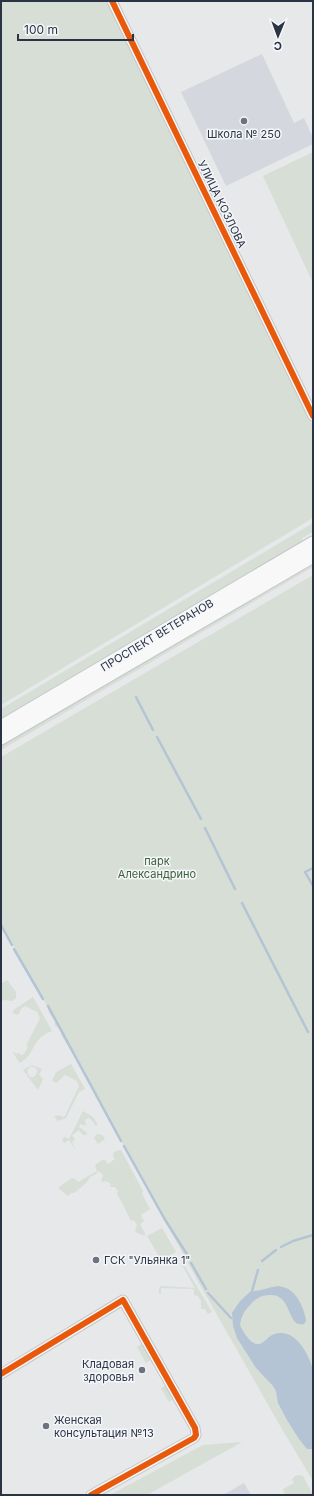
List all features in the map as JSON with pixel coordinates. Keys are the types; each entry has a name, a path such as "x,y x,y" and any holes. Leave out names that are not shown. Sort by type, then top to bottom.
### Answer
{"main road":[{"name":"ПРОСПЕКТ ВЕТЕРАНОВ","path":"1,727 313,543"},
{"name":"ПРОСПЕКТ ВЕТЕРАНОВ","path":"1,738 313,556"}],"street":[{"name":"УЛИЦА КОЗЛОВА","path":"112,1 313,416"},
{"path":"1,1374 123,1300 195,1428 196,1435 194,1438 91,1495"}],"shaded area":[{"name":"Школа № 250","path":"262,54 294,123 304,118 313,138 313,144 226,186 181,92"},
{"path":"244,1483 251,1495 223,1495"}],"green space":[{"path":"1,1 107,1 313,426 313,518 1,705"},
{"path":"313,152 313,283 263,176"},
{"path":"313,523 313,532 302,538 303,541 1,720 1,709"},
{"path":"313,560 313,567 1,750 1,743"},
{"name":"парк Александрино","path":"313,575 313,1481 200,1285 74,1055 61,1035 62,1033 59,1028 55,1026 55,1021 49,1013 48,1008 1,923 1,757"},
{"path":"7,980 16,992 16,998 12,1001 3,1000 1,1004 1,984"},
{"path":"33,997 52,1031 40,1038 29,1055 20,1063 13,1053 18,1053 21,1055 24,1054 28,1047 26,1046 40,1018 37,1012 25,1006 21,1009 18,1015 12,1013 15,1009"},
{"path":"71,1064 85,1089 79,1092 66,1118 58,1121 54,1116 65,1116 79,1086 77,1081 65,1075 56,1083 52,1081 56,1072"},
{"path":"32,1065 42,1069 39,1075 43,1079 38,1090 23,1070","holes":["31,1066 36,1068 36,1075 34,1077 30,1077 27,1070"]},
{"path":"83,1111 93,1117 98,1125 96,1126 91,1119 88,1118 85,1120 86,1126 80,1124 79,1127 86,1132 87,1135 83,1135 79,1130 72,1135 75,1140 72,1142 76,1150 69,1140 64,1143 62,1141 64,1137 69,1139"},
{"path":"97,1134 102,1135 105,1139 98,1144 94,1138"},
{"path":"121,1150 143,1191 142,1194 150,1209 141,1215 144,1221 140,1224 145,1236 137,1233 135,1230 137,1225 134,1220 131,1221 117,1194 118,1191 115,1187 110,1187 111,1184 106,1181 101,1182 103,1175 99,1171 91,1176 86,1183 74,1193 71,1193 68,1196 59,1189 59,1187 72,1178 78,1182 97,1171 95,1165 102,1160 105,1160 108,1164 115,1159 113,1156 114,1152"},
{"path":"162,1228 176,1252 161,1260 147,1236"},
{"path":"182,1265 184,1265 212,1312 208,1314 205,1309 201,1309 201,1301 198,1296 194,1295 194,1289 161,1288 161,1294 159,1294 159,1288 161,1286 195,1288"},
{"path":"143,1343 152,1359 146,1363 137,1347"},
{"path":"167,1385 175,1398 169,1402 161,1388"},
{"path":"242,1442 147,1495 110,1495 203,1445"},
{"path":"298,1475 303,1476 313,1495 285,1495 283,1489 294,1483 292,1479"}],"water":[{"path":"278,1286 288,1289 297,1297 304,1313 306,1321 304,1324 298,1324 294,1321 282,1299 277,1296 266,1295 256,1299 252,1303 243,1314 240,1325 247,1337 253,1343 259,1344 272,1335 280,1333 293,1337 303,1348 313,1369 313,1449 307,1449 299,1439 278,1403 276,1391 256,1368 237,1338 233,1326 232,1313 240,1301 251,1291"}],"waterway":[{"path":"136,697 153,730"},
{"path":"157,737 201,819"},
{"path":"205,828 235,889"},
{"path":"313,868 305,872 313,886"},
{"path":"242,903 308,1032"},
{"path":"1,925 12,945"},
{"path":"14,949 43,999"},
{"path":"48,1006 121,1141"},
{"path":"124,1146 164,1218 188,1256"},
{"path":"281,1247 293,1241 313,1235"},
{"path":"262,1261 276,1250"},
{"path":"191,1263 206,1289"},
{"path":"252,1291 258,1270"},
{"path":"208,1293 231,1318"}],"cycle path":[{"path":"112,1 313,416"},
{"path":"1,1374 123,1300 195,1428 196,1435 194,1438 91,1495"}],"place":[{"name":"Школа № 250","path":"244,121"},
{"name":"ГСК \"Ульянка 1\"","path":"96,1260"},
{"name":"Кладовая здоровья","path":"142,1370"},
{"name":"Женская консультация №13","path":"46,1426"}]}
